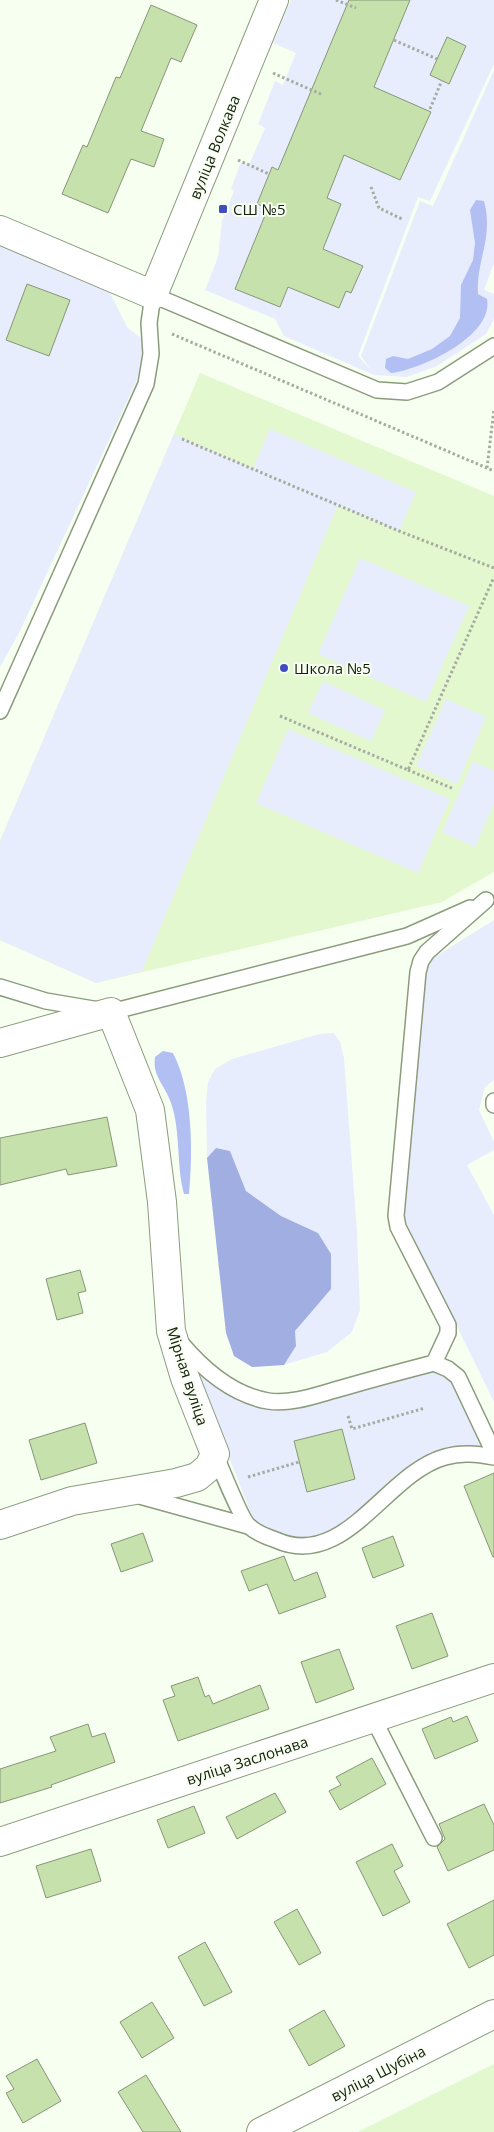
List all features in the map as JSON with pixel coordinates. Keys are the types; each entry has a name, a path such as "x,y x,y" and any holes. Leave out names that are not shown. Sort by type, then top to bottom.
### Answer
{"street":[{"name":"вуліца Волкава","path":"153,295 274,0"},
{"path":"0,230 153,295"},
{"path":"0,1043 111,1012"},
{"name":"Мірная вуліца","path":"111,1012 150,1110 162,1202 170,1332 185,1378 215,1454"},
{"path":"0,1525 72,1501 197,1477 209,1467 215,1454"},
{"name":"вуліца Заслонава","path":"0,1842 494,1678"},
{"name":"вуліца Шубіна","path":"261,2132 494,2014"}],"lane":[{"path":"0,711 146,384 151,354 149,323 153,295 377,390 408,392 438,382 494,346"},
{"path":"0,987 46,1001 111,1012 408,936 490,898"},
{"path":"434,1363 448,1333 448,1325 398,1227 396,1216 418,972 421,961 427,952 490,898"},
{"path":"170,1332 199,1364 243,1393 269,1401 297,1400 434,1363 448,1369 458,1377 494,1453"},
{"path":"125,1492 248,1526 290,1546 313,1544 337,1537 365,1516 418,1469 444,1457 469,1453 494,1457"},
{"path":"215,1454 248,1526"},
{"path":"373,1718 434,1838"}],"path":[{"path":"336,0 356,8"},
{"path":"394,40 437,59"},
{"path":"271,72 323,95"},
{"path":"430,109 442,80"},
{"path":"235,159 269,174"},
{"path":"372,187 379,208 402,219"},
{"path":"169,332 494,471"},
{"path":"487,468 494,410"},
{"path":"182,439 399,531 494,568"},
{"path":"408,770 494,577"},
{"path":"280,716 454,790"},
{"path":"348,1416 352,1429 425,1408"},
{"path":"228,1482 300,1462"}],"shaded area":[{"path":"291,0 494,0 494,64 430,201 418,197 358,356 371,370 361,356 420,201 433,206 494,70 494,263 484,290 494,294 494,319 486,334 437,366 407,377 374,375 284,336 275,319 205,290 218,257 222,221 234,191 231,189 241,162 249,165 265,128 258,124 275,81 283,85 296,53 273,43"},
{"path":"476,200 484,201 487,214 486,237 478,281 478,294 487,299 486,313 479,326 452,349 419,365 391,373 385,368 386,359 393,356 408,359 432,349 450,336 460,318 461,285 473,260 475,243 470,210"},
{"path":"0,245 109,291 127,327 142,339 142,354 137,380 19,633 0,667"},
{"name":"Школа №5","path":"200,373 494,496 494,872 442,902 96,983 0,940 0,841"},
{"path":"270,429 416,492 399,531 338,505 142,971 96,983 0,940 0,841 174,434 317,496 253,468"},
{"path":"360,558 469,606 426,702 318,654"},
{"path":"323,681 385,710 371,741 308,713"},
{"path":"446,699 486,717 457,784 416,766"},
{"path":"288,729 450,799 418,873 256,803"},
{"path":"473,761 494,771 494,803 475,847 442,832"},
{"path":"494,920 494,1080 485,1087 479,1110 494,1142 494,1150 467,1165 494,1215 494,1402 404,1218 425,963"},
{"path":"334,1033 340,1042 344,1058 357,1232 360,1310 352,1332 327,1352 284,1365 296,1346 295,1331 312,1310 318,1233 281,1216 246,1191 230,1151 216,1148 207,1158 206,1102 208,1082 215,1069 232,1059 319,1034"},
{"path":"163,1051 173,1053 185,1085 191,1141 189,1194 184,1194 176,1125 171,1103 155,1070 155,1057"},
{"path":"216,1148 230,1151 246,1191 281,1216 318,1233 331,1254 331,1289 295,1331 296,1346 284,1365 252,1367 234,1356 226,1333 207,1158"},
{"path":"187,1350 199,1364 269,1401 434,1363 448,1369 494,1453 469,1453 398,1485 313,1544 265,1535 252,1516"},
{"path":"494,2064 494,2132 358,2132"}],"building":[{"path":"349,0 410,0 374,87 431,112 400,180 344,155 327,198 341,204 323,249 363,266 351,293 346,291 339,308 288,287 280,307 235,289 268,208 257,204 272,167 278,170"},
{"path":"151,5 197,25 181,62 171,58 141,131 164,139 154,167 131,159 108,213 62,194 83,145 87,147 116,77 120,78"},
{"path":"447,37 466,46 449,84 430,75"},
{"path":"27,284 70,300 49,356 6,340"},
{"path":"107,1117 117,1166 68,1175 66,1169 0,1185 0,1138"},
{"path":"80,1270 86,1291 78,1293 83,1313 57,1320 46,1279"},
{"path":"85,1423 97,1463 41,1480 29,1440"},
{"path":"342,1429 355,1479 307,1492 294,1441"},
{"path":"494,1473 494,1557 493,1557 464,1486"},
{"path":"143,1533 153,1561 121,1572 111,1544"},
{"path":"393,1536 404,1566 373,1578 362,1548"},
{"path":"284,1556 294,1581 317,1572 326,1597 279,1614 267,1584 249,1591 241,1571"},
{"path":"432,1613 448,1656 412,1669 396,1626"},
{"path":"339,1649 354,1689 316,1703 301,1662"},
{"path":"198,1677 205,1697 209,1695 213,1704 260,1685 269,1709 178,1741 163,1700 175,1696 171,1686"},
{"path":"467,1716 478,1741 435,1759 422,1729 451,1717 453,1722"},
{"path":"88,1724 92,1737 105,1733 115,1762 51,1785 52,1787 0,1803 0,1769 56,1751 50,1737"},
{"path":"372,1758 386,1784 340,1810 329,1791 341,1785 336,1777"},
{"path":"275,1793 286,1812 237,1839 226,1817"},
{"path":"484,1804 494,1825 494,1850 448,1871 437,1847 445,1839 439,1824"},
{"path":"194,1806 205,1833 168,1848 157,1820"},
{"path":"392,1844 403,1866 394,1871 410,1902 383,1916 356,1862"},
{"path":"91,1849 101,1881 46,1898 36,1866"},
{"path":"494,1900 494,1955 469,1968 447,1924"},
{"path":"297,1909 321,1953 299,1965 274,1922"},
{"path":"205,1942 232,1992 204,2006 178,1957"},
{"path":"152,2002 174,2038 142,2058 120,2022"},
{"path":"324,2010 345,2046 309,2066 289,2030"},
{"path":"37,2059 61,2101 23,2123 6,2093 14,2089 6,2076"},
{"path":"146,2075 181,2132 143,2132 118,2092"}],"place":[{"name":"СШ №5","path":"223,209"},
{"name":"Школа №5","path":"284,668"}]}
